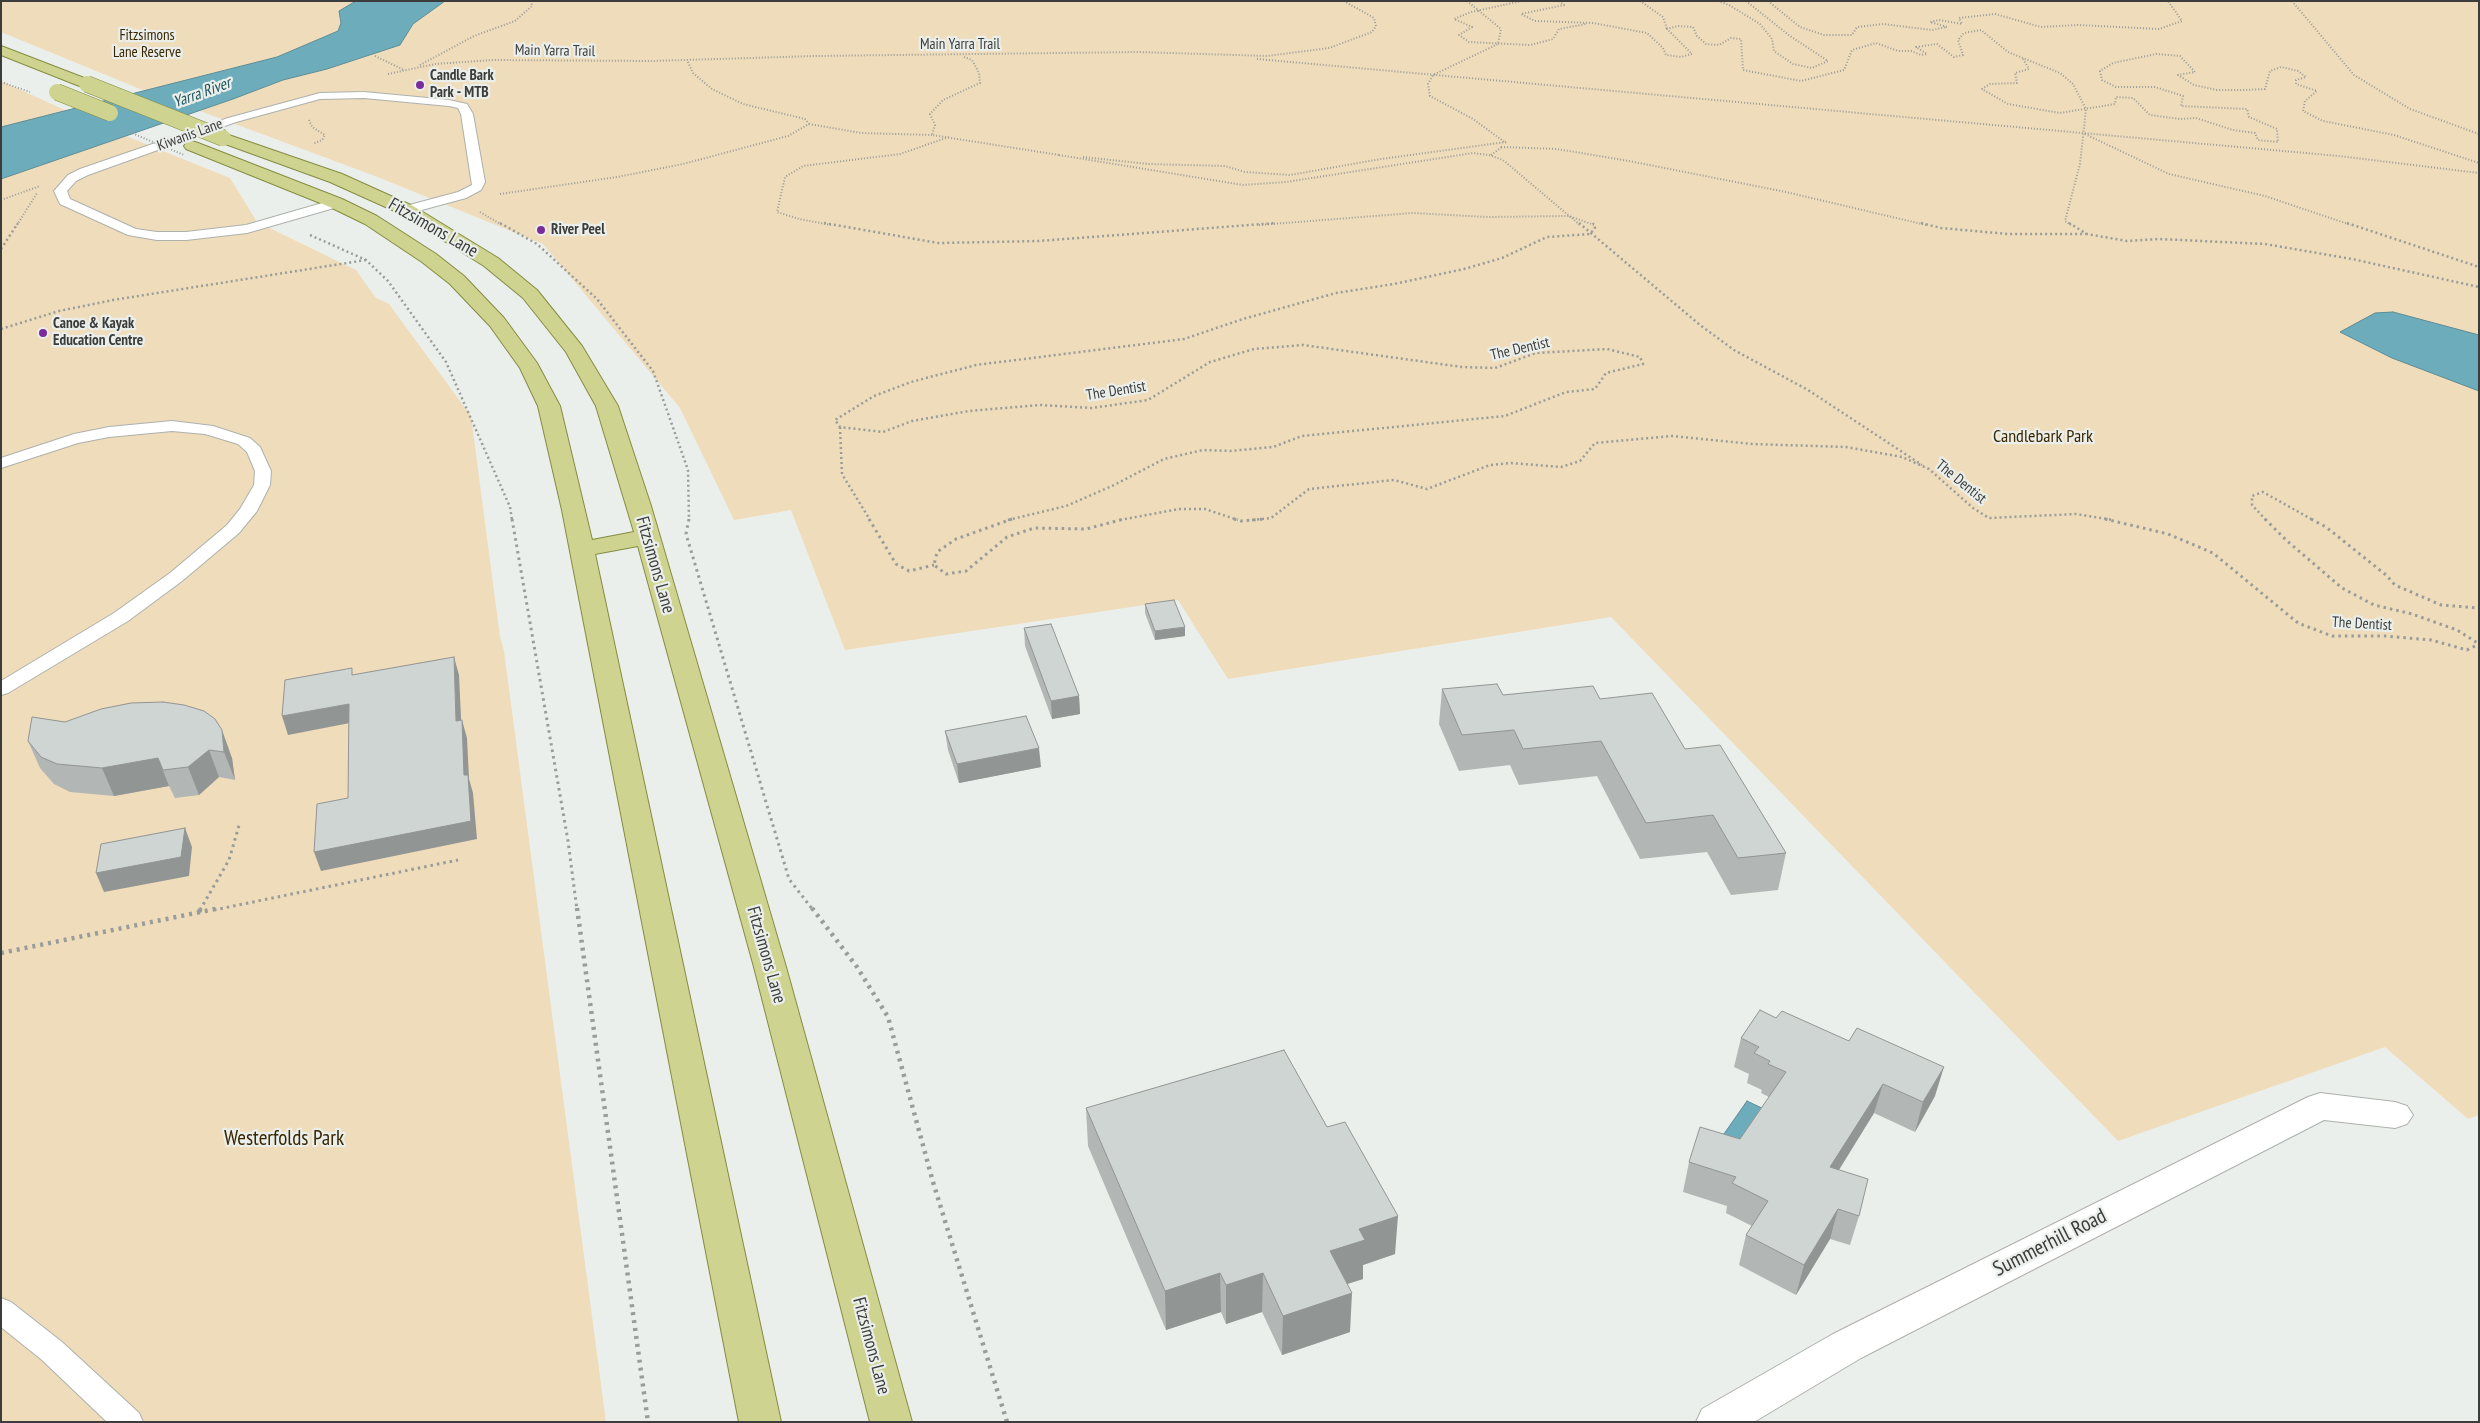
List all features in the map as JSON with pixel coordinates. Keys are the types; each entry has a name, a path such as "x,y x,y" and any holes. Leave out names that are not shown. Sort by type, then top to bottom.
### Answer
{"main road":[{"name":"Fitzsimons Lane","path":"1,50 223,138 336,178 407,210 449,234 491,262 530,294 575,350 606,406 647,537 770,967 891,1422"},
{"path":"37,89 57,92 120,117"},
{"name":"Fitzsimons Lane","path":"156,132 336,203 396,236 457,280 496,322 530,366 549,406 581,549 760,1422"},
{"path":"581,549 647,537"}],"street":[{"name":"Summerhill Road","path":"1717,1422 1847,1346 2320,1106 2395,1115"}],"lane":[{"name":"Kiwanis Lane","path":"336,203 247,228 186,236 157,236 132,232 65,201 60,191 72,178 84,172 232,120 320,96 349,94 449,103 463,106 467,114 479,182 472,191 407,210"},
{"path":"1,463 74,439 118,431 181,427 206,429 244,441 254,450 263,471 262,486 248,511 232,529 176,577 121,617 1,689"},
{"path":"1,1310 52,1351 128,1422"}],"path":[{"path":"417,67 439,53 474,36 516,21 532,6 531,1"},
{"name":"Main Yarra Trail","path":"494,60 687,60 826,56 960,56 1147,52 1272,56 1329,48 1358,39 1372,32 1376,26 1374,18 1344,1"},
{"path":"1467,1 1500,29 1498,44"},
{"path":"1522,1 1479,10 1454,19 1472,27 1459,35 1469,42 1530,45 1553,39 1559,29 1593,23"},
{"path":"1559,1 1564,4 1522,14 1535,21 1593,23 1647,33 1663,48 1666,54 1681,57 1692,54 1667,29 1663,17 1640,1"},
{"path":"1718,1 1729,5 1760,24 1772,39 1774,51 1792,64 1812,68 1828,61 1790,36 1746,1"},
{"path":"1768,1 1800,27 1824,35 1852,35 1857,27 1883,24 1932,30 1946,27 1930,22 1939,20 1962,24 1960,18 1995,14 2041,27 2078,25 2159,29 2182,21 2168,1"},
{"path":"2292,1 2354,75 2410,109 2479,134"},
{"path":"1667,29 1678,26 1693,27 1696,36 1706,44 1719,45 1731,38 1741,39 1743,70 1801,81 1844,70 1852,50 1876,43 1898,51 1911,50 1921,56 1927,54 1916,47 1937,44 1954,57 1963,55 1958,40 1964,33 1981,30 2008,52 2060,73 2072,84 2086,109 2080,164 2065,222 2087,234"},
{"path":"1498,44 1433,75 1428,84 1430,96 1473,119 1506,142"},
{"path":"2023,59 2029,69 2015,74 2016,83 1990,84 1982,89 2008,104 2060,113 2115,104 2116,97 2134,98 2150,115 2180,119 2196,118 2233,130 2255,133 2258,140 2278,142 2277,129 2249,117 2246,109 2181,106 2183,96 2155,87 2116,87 2102,80 2100,71 2113,63 2156,54 2180,56 2195,72 2178,75 2194,85 2217,90 2244,90 2265,89 2270,71 2280,67 2298,71 2306,77 2296,80 2296,84 2317,91 2305,101 2303,111 2323,121 2394,135 2479,164"},
{"path":"375,56 404,70"},
{"path":"932,135 935,125 930,114 943,100 980,83 979,73 972,60 960,56"},
{"path":"1234,56 2339,156 2479,173"},
{"path":"687,60 693,73 712,90 743,104 805,119 809,124"},
{"path":"1,82 37,89"},
{"path":"457,196 509,193 617,177 683,164 788,136 809,124 861,132 949,137 1243,185 1286,182 1473,153 1491,156 1503,160 1700,326 1734,350 1808,390 1928,469"},
{"path":"2082,133 2169,174 2265,196 2479,266"},
{"path":"934,565 910,570 896,564 842,474 840,427 834,420 874,396 911,382 976,365 1184,339 1242,319 1336,293 1394,284 1464,269 1502,258 1546,237 1590,234 1595,228 1593,223 1569,216 1487,217 1412,213 1039,241 938,243 799,219 777,212 785,177 803,166 900,154 949,137"},
{"path":"1491,156 1506,142"},
{"path":"1059,154 1148,164 1226,166 1245,172 1290,175 1381,159 1506,142"},
{"path":"1501,147 1557,149 1629,161 1805,196 1941,228 2008,234 2087,234 2127,241 2159,238 2265,244 2352,259 2479,287"},
{"path":"1,200 43,185"},
{"path":"457,196 537,244 598,299 653,371 688,470 689,525 686,534 789,879 857,967 888,1017 933,1182 1008,1422"},
{"path":"1,329 59,311 113,300 366,260 388,282 446,362 510,507 568,841 648,1422"},
{"name":"The Dentist","path":"840,427 884,432 912,421 969,411 1040,405 1092,408 1148,400 1210,362 1254,349 1303,346 1462,367 1495,368 1536,353 1608,349 1640,357 1643,364 1606,373 1595,389 1566,392 1505,416 1463,422 1388,426 1302,436 1273,447 1230,451 1203,450 1164,459 1114,485 1066,506 1011,519 956,539 937,552 934,565 946,574 966,571 1007,537 1034,528 1086,529 1134,516 1179,509 1205,509 1241,520 1271,518 1309,489 1394,480 1426,489 1490,465 1511,463 1561,467 1580,461 1596,443 1672,436 1752,444 1846,447 1902,457 1928,469 1973,508 1989,518 2076,514 2126,522 2213,553 2298,623 2332,636 2384,636 2431,640 2467,650 2479,644"},
{"name":"The Dentist","path":"2479,608 2441,605 2395,585 2386,575 2326,527 2263,492 2252,496 2252,505 2286,540 2342,588 2374,605 2412,614 2457,630 2479,644"},
{"path":"199,912 229,860 240,822"},
{"path":"1,953 458,860"}],"green space":[{"name":"Fitzsimons Lane Reserve","path":"1,1 356,1 340,11 341,23 338,31 277,57 145,91 1,32"},
{"name":"Candlebark Park","path":"445,1 2479,1 2479,1115 2468,1119 2385,1047 2118,1141 1611,617 1228,679 1178,600 845,650 791,510 734,520 680,408 543,244 375,176 200,111 283,80 327,69 400,45 413,24"},
{"path":"1,81 67,111 1,127"},
{"name":"Westerfolds Park","path":"126,136 230,178 257,222 356,270 376,298 389,304 471,416 606,1422 1,1422 1,179"}],"water":[{"name":"Yarra River","path":"356,1 445,1 413,24 400,45 327,69 283,80 1,179 1,127 277,57 338,31 341,23 339,11"},
{"path":"2393,312 2479,335 2479,391 2392,358 2340,332 2375,313"},
{"path":"1747,1101 1768,1111 1741,1152 1719,1141"}],"building":[{"path":"1174,600 1185,627 1155,631 1145,604"},
{"path":"1051,624 1079,696 1051,701 1024,628"},
{"path":"454,657 456,721 462,720 464,775 468,775 471,821 314,852 317,804 348,798 349,704 282,716 285,680 352,668 352,675"},
{"path":"1497,684 1503,695 1593,686 1600,699 1652,693 1685,749 1720,745 1786,853 1738,858 1713,815 1646,823 1601,741 1523,749 1514,730 1462,735 1442,689"},
{"path":"163,702 184,705 204,711 215,719 222,730 224,752 209,750 188,767 163,770 158,758 102,768 57,764 41,757 28,741 32,717 65,722 101,709 131,703"},
{"path":"1026,716 1039,748 957,764 945,731"},
{"path":"185,828 181,857 96,873 101,844"},
{"path":"1760,1010 1776,1018 1782,1011 1849,1041 1857,1028 1944,1067 1923,1102 1883,1084 1830,1167 1868,1179 1859,1216 1838,1209 1804,1265 1746,1235 1768,1201 1732,1183 1736,1177 1689,1162 1700,1127 1740,1139 1786,1072 1768,1064 1770,1061 1754,1053 1759,1047 1741,1038"},
{"path":"1284,1050 1327,1127 1345,1122 1398,1216 1359,1229 1365,1240 1330,1251 1352,1293 1283,1316 1263,1273 1226,1285 1220,1273 1165,1291 1086,1108"}],"place":[{"name":"Candle Bark Park - MTB","path":"420,85"},
{"name":"River Peel","path":"541,230"},
{"name":"Canoe & Kayak Education Centre","path":"43,333"}]}
